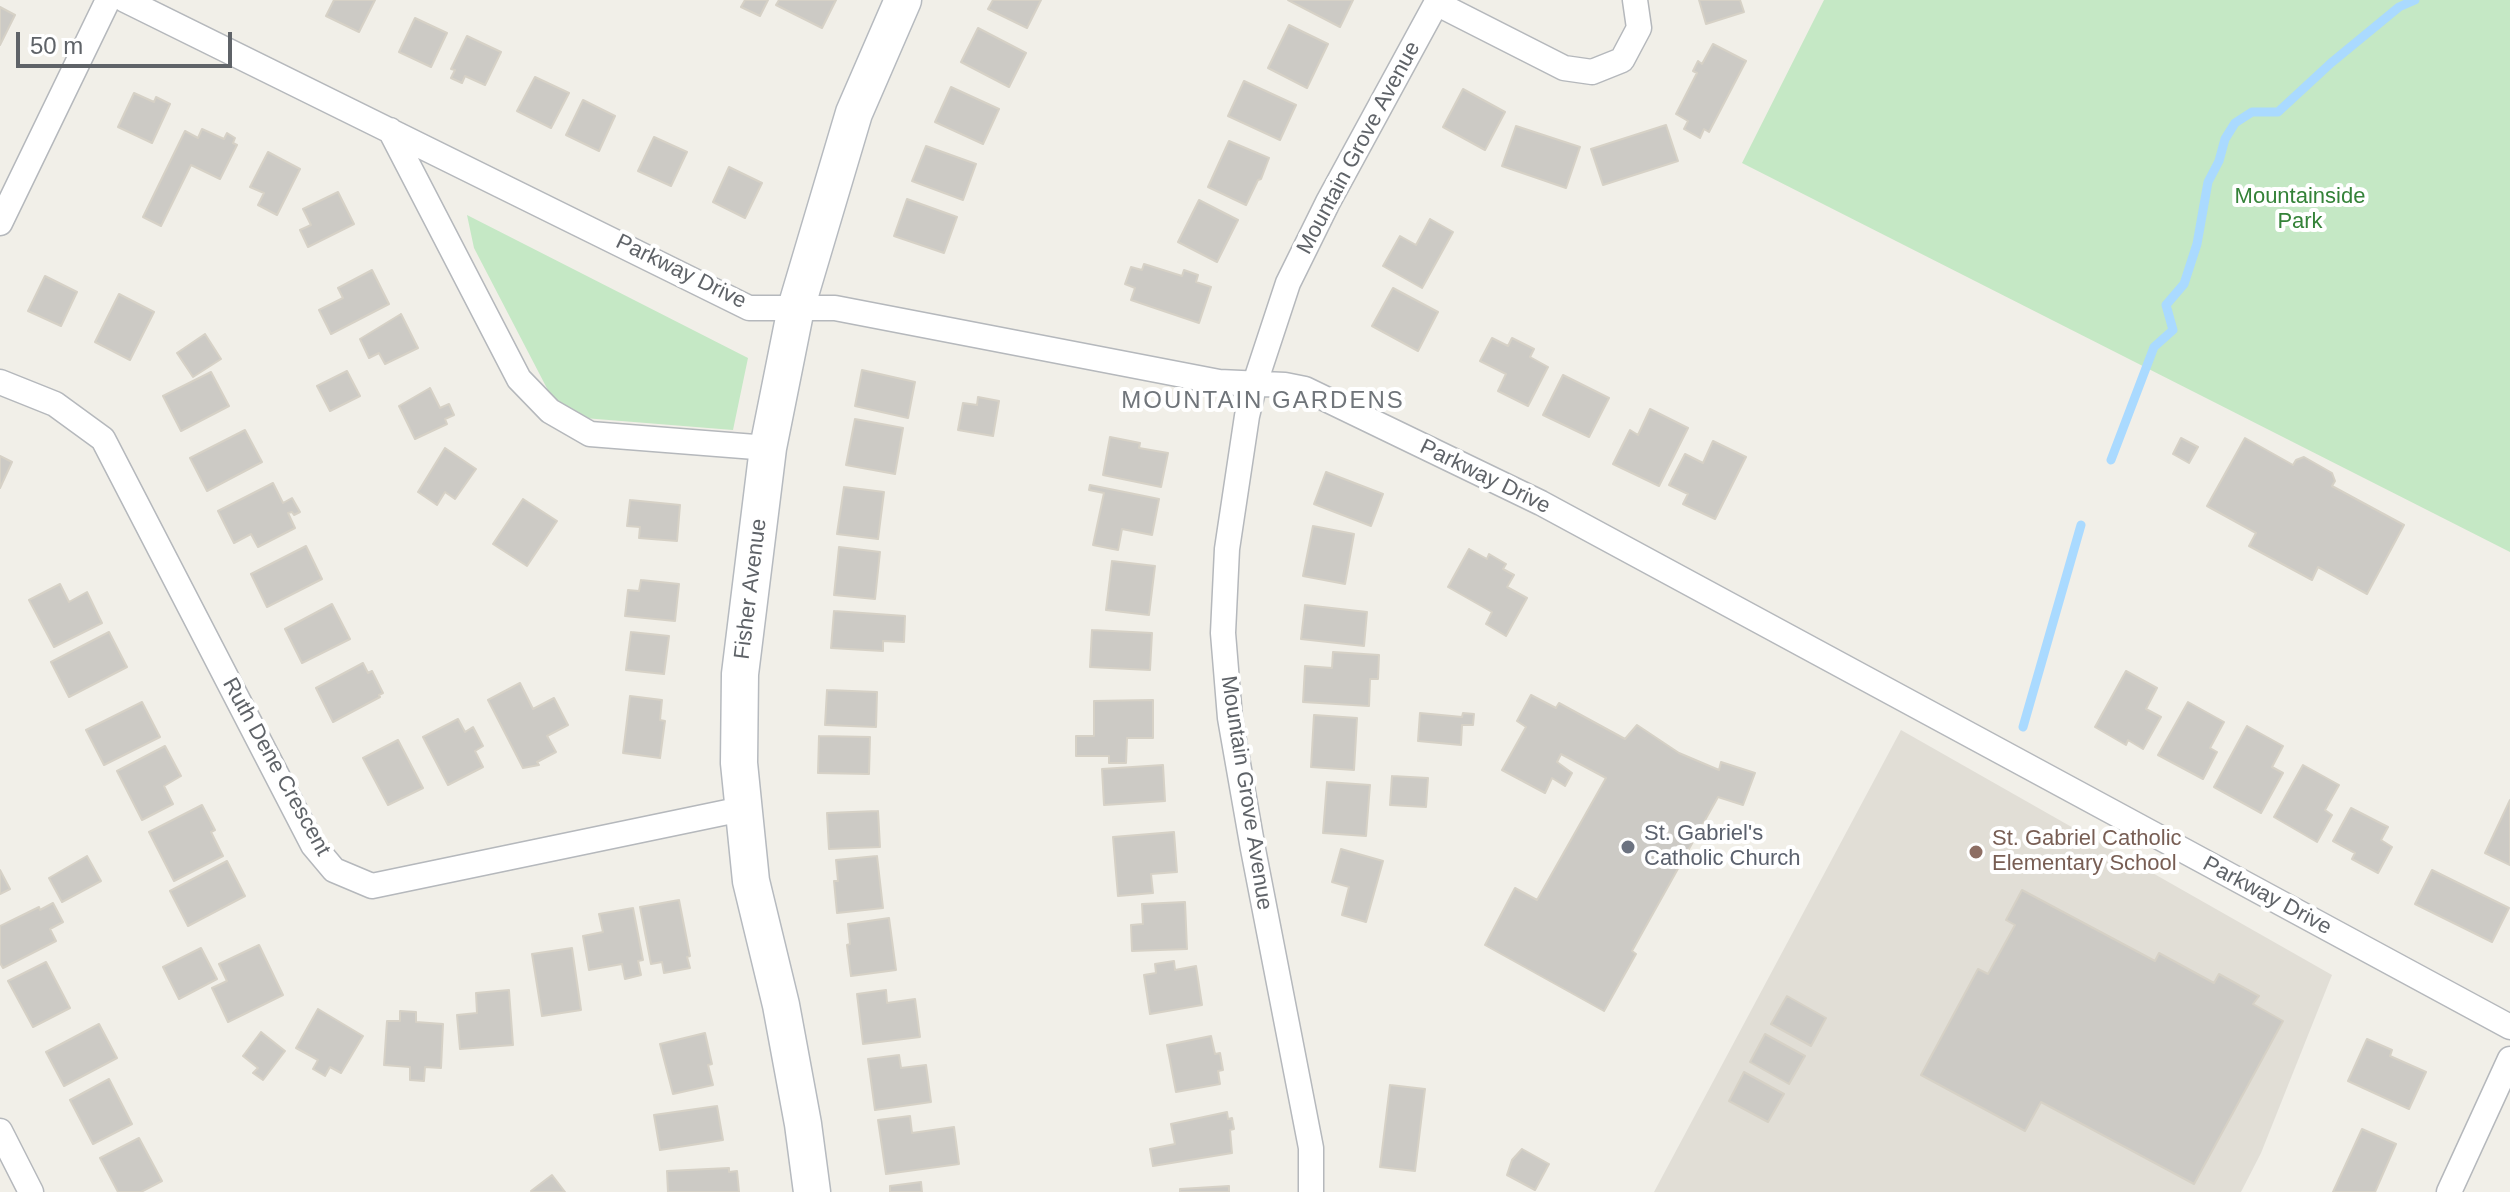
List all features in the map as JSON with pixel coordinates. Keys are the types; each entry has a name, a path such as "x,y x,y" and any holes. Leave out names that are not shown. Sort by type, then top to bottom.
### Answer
{"street":[{"path":"0,223 108,0"},
{"name":"Parkway Drive","path":"125,0 749,308 835,308 1219,382 1305,389 1541,503 2510,1027"},
{"name":"Fisher Avenue","path":"812,1192 781,1005 751,881 739,763 740,674 768,448 796,308 854,113 903,0"},
{"name":"Mountain Grove Avenue","path":"1311,1192 1311,1148 1230,718 1223,633 1227,549 1255,383 1288,283 1328,202 1437,1 1564,68 1592,72 1622,60 1639,28 1635,0"},
{"path":"390,130 519,379 550,411 590,434 768,448"},
{"name":"Ruth Dene Crescent","path":"0,382 55,404 103,439 313,845 334,870 372,886 742,809"},
{"path":"2449,1192 2510,1059"},
{"path":"0,1131 31,1192"}],"shaded area":[{"name":"St. Gabriel Catholic Elementary School","path":"1901,730 2332,975 2261,1153 2241,1192 1654,1192"}],"green space":[{"name":"Mountainside Park","path":"1824,0 2510,0 2510,552 1742,163"},
{"path":"467,215 748,358 733,430 584,418 552,398 474,248"}],"building":[{"path":"334,0 375,0 359,32 326,16"},
{"path":"745,0 768,0 760,16 741,7"},
{"path":"779,0 836,0 822,28 776,5"},
{"path":"993,0 1041,0 1027,28 988,9"},
{"path":"1288,0 1353,0 1340,27"},
{"path":"1699,0 1740,0 1744,12 1706,24"},
{"path":"0,7 15,15 0,45"},
{"path":"415,18 447,33 431,67 399,52"},
{"path":"1289,25 1328,44 1307,88 1268,68"},
{"path":"978,28 1026,53 1009,87 961,62"},
{"path":"467,36 501,52 485,85 465,76 462,83 451,78 455,70 451,69"},
{"path":"1713,44 1746,61 1709,132 1704,129 1700,138 1684,129 1688,121 1676,114 1697,73 1693,71 1698,61 1702,64"},
{"path":"535,77 569,93 551,128 517,111"},
{"path":"1244,81 1296,105 1280,140 1228,116"},
{"path":"951,87 999,109 983,144 935,122"},
{"path":"1463,89 1505,112 1485,150 1443,127"},
{"path":"134,93 154,102 156,97 170,104 152,143 118,127"},
{"path":"583,100 615,116 599,151 566,135"},
{"path":"1666,125 1678,161 1603,185 1591,149"},
{"path":"1516,126 1580,147 1566,188 1502,166"},
{"path":"202,129 224,139 227,133 235,138 233,143 237,145 220,179 191,165 161,226 143,217 185,131 198,138"},
{"path":"654,137 687,152 671,186 638,171"},
{"path":"1229,141 1269,158 1246,205 1208,187"},
{"path":"926,146 976,164 963,200 912,181"},
{"path":"268,152 300,169 277,215 258,205 264,193 250,187"},
{"path":"729,167 762,183 745,218 713,202"},
{"path":"338,192 354,224 308,247 300,230 311,225 303,209"},
{"path":"907,199 957,217 944,253 894,236"},
{"path":"1199,200 1238,220 1217,262 1178,242"},
{"path":"1430,219 1453,232 1422,288 1383,266 1400,236 1416,245"},
{"path":"1144,264 1182,276 1184,270 1198,275 1196,282 1211,287 1199,323 1131,300 1135,288 1125,284 1131,267 1142,270"},
{"path":"372,270 389,304 331,334 319,310 343,298 338,288"},
{"path":"45,276 77,292 61,326 28,311"},
{"path":"1393,288 1438,312 1418,351 1372,326"},
{"path":"119,294 154,312 130,360 95,342"},
{"path":"401,314 418,348 385,364 379,353 369,358 360,339"},
{"path":"205,334 221,359 193,377 177,353"},
{"path":"1492,338 1508,346 1512,338 1534,349 1530,357 1548,367 1528,406 1498,391 1506,374 1480,361"},
{"path":"862,370 915,382 908,418 855,406"},
{"path":"347,371 360,396 330,411 317,386"},
{"path":"211,372 229,406 181,431 163,396"},
{"path":"1563,375 1609,398 1589,437 1543,415"},
{"path":"430,388 440,408 449,404 454,415 445,419 447,424 415,439 399,406"},
{"path":"978,397 999,401 993,436 958,430 963,403 977,405"},
{"path":"1650,409 1688,428 1659,486 1613,464 1630,430 1638,435"},
{"path":"855,419 903,428 895,474 846,465"},
{"path":"245,430 262,462 207,491 190,458"},
{"path":"1110,437 1140,443 1139,448 1168,453 1161,487 1103,475"},
{"path":"2181,438 2198,447 2189,463 2173,454"},
{"path":"2245,438 2293,465 2304,457 2332,473 2335,481 2332,486 2404,525 2367,594 2318,567 2312,580 2249,546 2256,533 2207,506"},
{"path":"1713,441 1746,457 1715,519 1683,504 1688,494 1669,485 1685,454 1703,463"},
{"path":"445,448 476,469 455,499 445,492 437,505 418,492"},
{"path":"0,456 12,462 0,488"},
{"path":"1326,472 1383,494 1371,526 1314,504"},
{"path":"273,483 283,503 292,498 300,512 294,515 288,513 295,528 258,547 251,534 234,543 218,511"},
{"path":"1090,485 1159,499 1152,535 1122,529 1118,550 1093,545 1104,493 1089,490"},
{"path":"844,487 884,492 878,539 837,534"},
{"path":"523,499 557,521 527,566 493,544"},
{"path":"630,500 680,505 677,541 639,538 640,527 627,526"},
{"path":"1313,526 1354,534 1345,584 1303,576"},
{"path":"306,546 322,579 267,607 251,574"},
{"path":"839,547 880,552 875,599 834,595"},
{"path":"1469,549 1487,559 1489,554 1506,564 1503,569 1514,575 1507,587 1527,598 1506,636 1486,624 1492,612 1448,587"},
{"path":"1112,561 1155,566 1149,615 1106,610"},
{"path":"641,580 679,584 675,621 625,616 628,590 639,591"},
{"path":"60,584 69,602 87,592 102,623 54,647 29,600"},
{"path":"332,604 350,639 302,663 285,629"},
{"path":"1305,605 1367,612 1364,646 1301,639"},
{"path":"834,611 905,616 904,642 883,641 883,651 831,648"},
{"path":"1092,630 1152,633 1150,670 1090,667"},
{"path":"109,632 127,667 69,697 51,662"},
{"path":"631,632 669,636 664,674 626,670"},
{"path":"1333,652 1379,655 1378,679 1370,679 1369,706 1303,702 1305,666 1332,668"},
{"path":"363,663 368,673 372,671 383,693 333,722 316,688"},
{"path":"2126,671 2157,688 2146,709 2161,717 2143,749 2128,740 2126,745 2095,727"},
{"path":"520,683 533,709 554,698 568,725 547,736 556,752 537,762 539,765 523,768 488,700"},
{"path":"827,690 877,692 876,727 825,725"},
{"name":"St. Gabriel's Catholic Church","path":"1531,695 1556,708 1559,703 1625,739 1637,725 1679,753 1719,770 1721,762 1755,773 1743,805 1718,797 1632,951 1636,954 1604,1011 1485,945 1515,888 1537,900 1606,778 1561,754 1557,762 1572,773 1565,786 1552,778 1545,793 1502,770 1526,727 1517,721"},
{"path":"630,696 662,700 660,720 665,721 660,758 623,753"},
{"path":"1153,700 1153,738 1127,738 1126,763 1109,763 1109,756 1076,756 1076,736 1094,736 1094,701"},
{"path":"142,702 160,737 104,765 86,730"},
{"path":"2188,702 2224,722 2210,748 2217,752 2203,779 2158,755"},
{"path":"1420,713 1462,717 1463,713 1474,714 1473,725 1462,725 1461,745 1418,741"},
{"path":"1314,715 1357,718 1354,770 1311,767"},
{"path":"458,719 465,732 473,727 483,746 475,751 483,767 448,785 423,737"},
{"path":"2247,726 2283,746 2272,767 2283,773 2261,813 2214,787"},
{"path":"819,736 870,737 869,774 818,773"},
{"path":"398,740 423,788 388,805 363,758"},
{"path":"165,746 181,776 164,786 173,804 142,820 117,771"},
{"path":"1163,765 1165,801 1104,805 1102,769"},
{"path":"2303,765 2339,785 2325,810 2332,815 2317,842 2274,817"},
{"path":"1392,776 1428,778 1426,807 1390,805"},
{"path":"1327,782 1370,785 1366,836 1323,833"},
{"path":"2510,800 2510,865 2485,853"},
{"path":"202,805 215,830 211,832 223,856 174,881 149,832"},
{"path":"2351,808 2388,827 2381,840 2392,847 2378,873 2352,859 2355,853 2333,841"},
{"path":"878,811 880,847 829,849 827,813"},
{"path":"1174,832 1177,872 1151,874 1153,893 1118,896 1113,837"},
{"path":"1341,849 1383,861 1366,922 1342,915 1349,887 1332,882"},
{"path":"87,856 101,881 62,902 49,878"},
{"path":"877,856 883,908 837,913 836,860"},
{"path":"227,861 245,896 188,926 170,891"},
{"path":"0,870 10,889 0,894"},
{"path":"2432,870 2509,908 2492,942 2415,904"},
{"path":"2022,890 2155,961 2159,953 2214,983 2219,974 2259,996 2253,1004 2283,1021 2194,1184 2041,1102 2025,1131 1921,1075 1978,969 1988,974 2015,925 2006,920"},
{"path":"679,900 690,968 664,973 662,962 651,964 640,907"},
{"path":"1185,902 1187,949 1132,951 1131,925 1143,924 1142,904"},
{"path":"53,903 63,922 50,929 56,941 3,968 0,963 0,926"},
{"path":"633,908 643,960 638,961 641,975 625,979 622,964 589,970 583,936 603,932 599,914"},
{"path":"889,918 896,970 851,976 848,924"},
{"path":"259,945 283,995 228,1022 212,988 227,981 219,964"},
{"path":"201,948 217,979 179,999 163,967"},
{"path":"572,948 581,1010 542,1016 532,954"},
{"path":"1174,961 1175,970 1196,966 1202,1005 1150,1014 1144,975 1156,973 1155,964"},
{"path":"46,962 70,1008 33,1027 8,981"},
{"path":"509,990 513,1045 460,1049 457,1015 477,1013 476,993"},
{"path":"886,990 887,1003 915,999 920,1037 863,1044 857,994"},
{"path":"1787,996 1826,1018 1811,1046 1771,1024"},
{"path":"318,1009 363,1036 341,1073 330,1067 325,1076 313,1069 318,1060 296,1048"},
{"path":"400,1011 416,1012 416,1022 443,1024 441,1068 425,1067 424,1081 410,1080 410,1067 384,1065 387,1021 400,1021"},
{"path":"99,1024 117,1058 64,1086 46,1052"},
{"path":"261,1032 285,1051 263,1080 253,1073 258,1068 243,1056"},
{"path":"705,1033 713,1085 673,1094 660,1044"},
{"path":"1765,1034 1805,1056 1789,1084 1750,1062"},
{"path":"1211,1036 1215,1054 1220,1053 1223,1070 1218,1071 1220,1084 1176,1092 1167,1045"},
{"path":"2367,1039 2392,1050 2390,1056 2426,1072 2409,1109 2348,1081"},
{"path":"899,1055 901,1068 926,1065 931,1102 875,1110 868,1059"},
{"path":"1744,1072 1784,1094 1768,1122 1729,1101"},
{"path":"109,1079 132,1124 93,1144 70,1100"},
{"path":"1390,1085 1425,1089 1415,1171 1380,1167"},
{"path":"717,1106 723,1140 660,1150 654,1115"},
{"path":"1227,1112 1234,1129 1230,1130 1232,1153 1153,1166 1150,1149 1175,1144 1171,1124"},
{"path":"910,1116 912,1133 954,1127 959,1164 886,1174 878,1120"},
{"path":"2362,1129 2396,1144 2375,1192 2333,1192"},
{"path":"139,1138 162,1181 141,1192 118,1192 100,1158"},
{"path":"1522,1149 1549,1164 1535,1190 1507,1175 1512,1160"},
{"path":"729,1168 729,1172 737,1171 739,1192 668,1192 667,1171"},
{"path":"552,1175 565,1192 531,1191"},
{"path":"921,1182 922,1192 890,1192 890,1186"},
{"path":"1229,1186 1229,1192 1180,1192 1180,1189"}],"waterway":[{"path":"2111,460 2154,347 2173,330 2166,305 2184,284 2197,244 2208,182 2219,161 2225,139 2235,123 2252,112 2278,112 2399,7 2415,0"},
{"path":"2023,727 2081,525"}],"place":[{"name":"St. Gabriel's Catholic Church","path":"1628,847"},
{"name":"St. Gabriel Catholic Elementary School","path":"1976,852"}],"district":[{"name":"MOUNTAIN GARDENS","path":"1263,401"}]}
